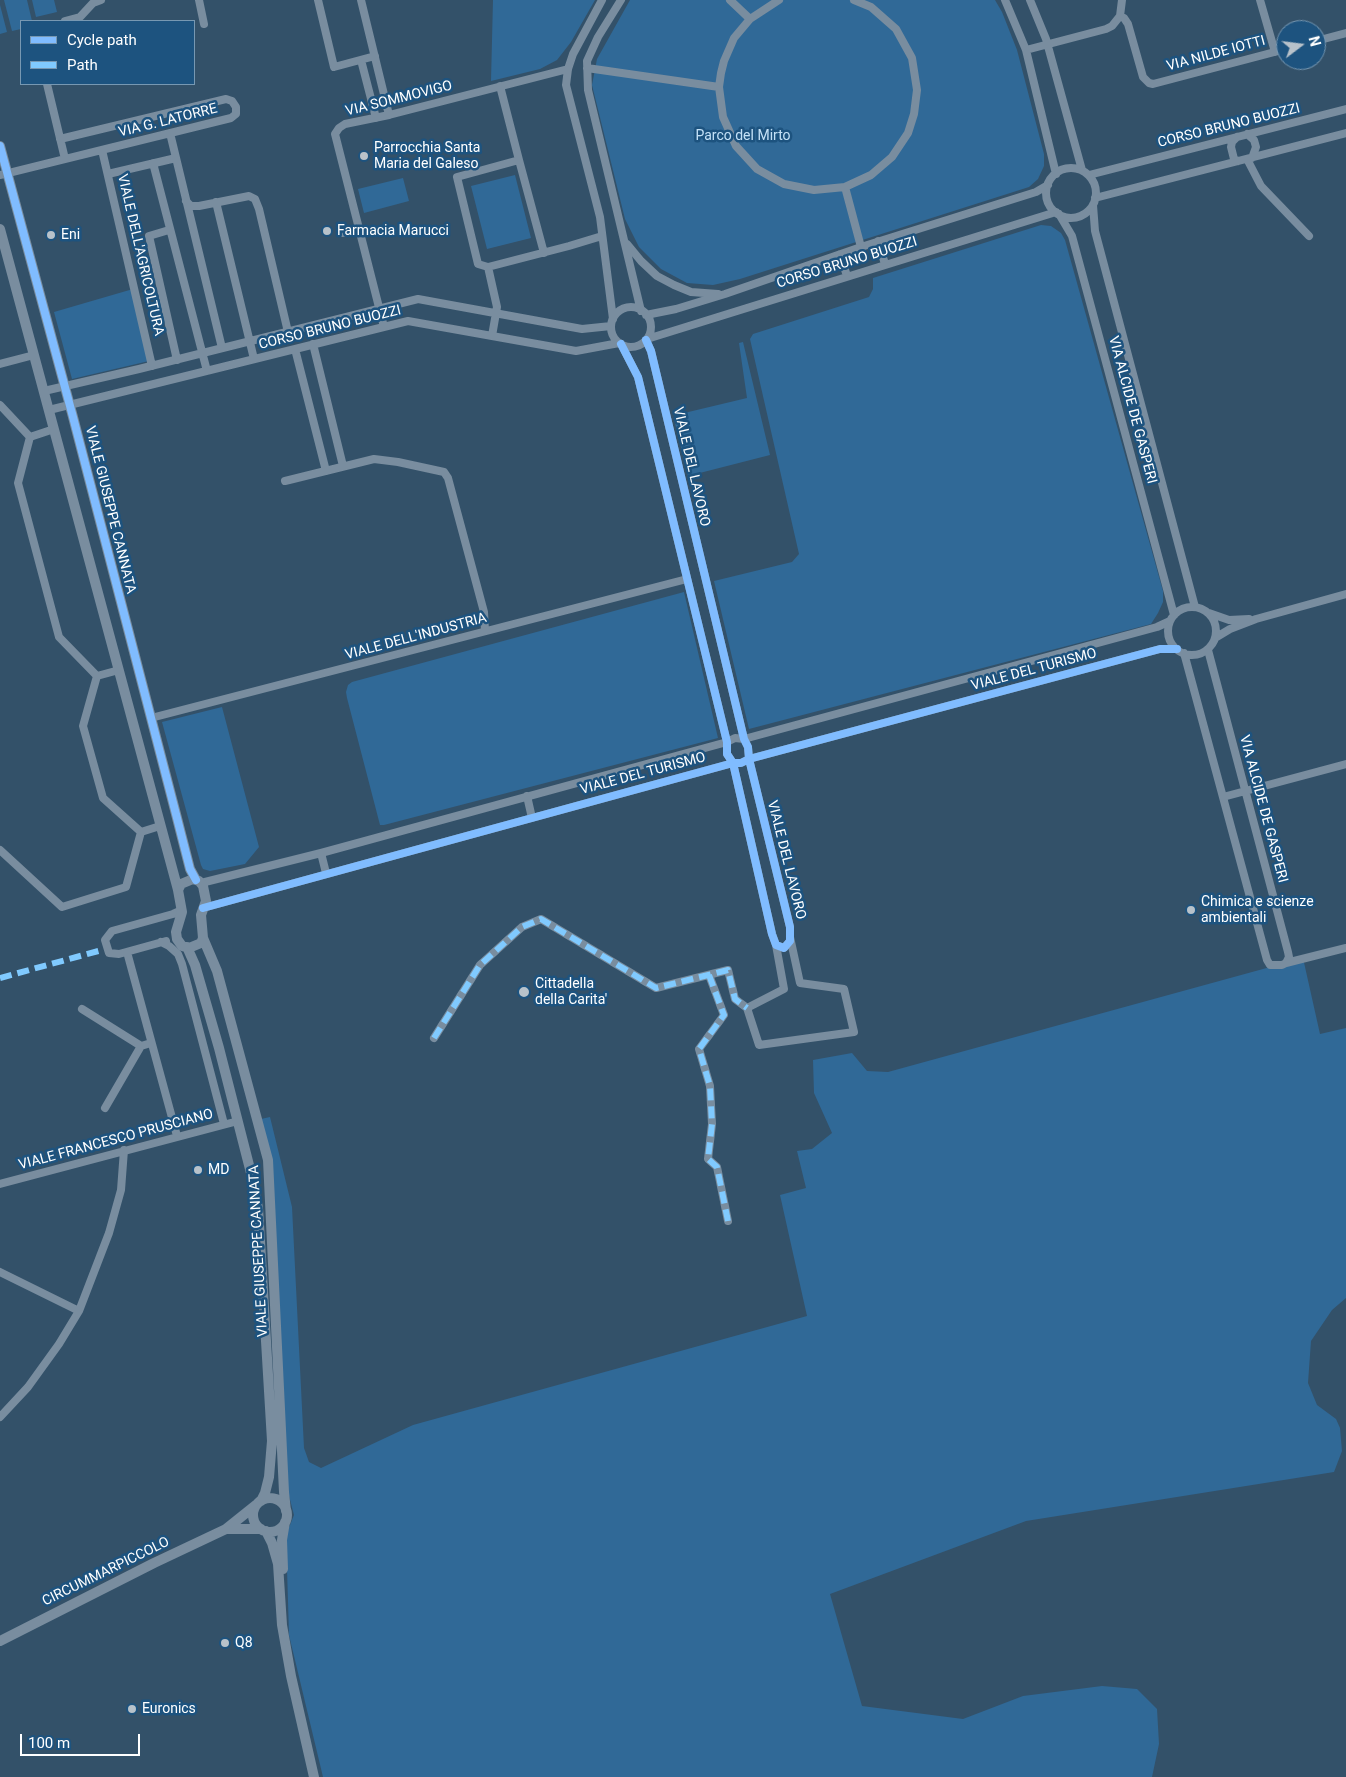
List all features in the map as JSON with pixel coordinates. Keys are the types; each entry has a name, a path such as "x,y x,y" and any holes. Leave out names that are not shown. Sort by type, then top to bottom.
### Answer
{"street":[{"path":"69,20 80,17 93,3 101,0"},
{"path":"199,0 204,24"},
{"path":"318,0 334,66 375,56"},
{"path":"361,0 389,115"},
{"path":"434,1038 480,966 522,927 541,919 656,988 728,970 735,999 747,1008 784,989 776,945 732,763 727,754 727,742 638,377 612,332 600,217 566,85 568,68 573,54 602,0"},
{"path":"620,344 634,347 646,340 650,327 644,313 625,242 588,90 587,61 598,37 621,0"},
{"path":"730,0 750,19"},
{"path":"779,0 750,19 734,38 724,61 720,87 723,118 736,146 757,169 784,184 814,190 845,187 871,175 892,157 908,133 914,114 917,90 912,58 896,29 872,7 854,0"},
{"path":"1005,0 1026,50 1056,174"},
{"path":"1030,0 1047,45 1085,173 1094,182 1096,190 1094,202 1088,211 1074,217 1057,213 1048,200 1048,185 1056,174 1068,168 1085,173"},
{"path":"1026,50 1112,26 1120,16 1122,0"},
{"path":"1260,0 1275,52"},
{"name":"VIA NILDE IOTTI","path":"1120,16 1128,24 1143,77 1145,81 1153,84 1275,52"},
{"path":"1326,38 1346,33"},
{"path":"362,60 376,118"},
{"name":"VIA SOMMOVIGO","path":"384,327 336,134 339,128 345,124 389,115 568,68"},
{"path":"587,68 720,87"},
{"path":"47,85 65,159"},
{"path":"500,86 544,253"},
{"name":"VIA G. LATORRE","path":"4,174 231,118 236,114 236,107 232,101 226,99 60,140"},
{"name":"CORSO BRUNO BUOZZI","path":"1085,173 1346,109"},
{"path":"170,133 222,348"},
{"path":"1094,202 1238,161 1346,133"},
{"path":"1247,134 1254,140 1256,147 1249,158"},
{"path":"1237,137 1232,142 1231,153 1238,161"},
{"name":"VIALE GIUSEPPE CANNATA","path":"0,146 4,174 65,386 190,869 206,893 206,901 201,915 203,938 217,971 268,1160 286,1516 282,1540 282,1625"},
{"name":"VIALE DELL'AGRICOLTURA","path":"102,150 152,366"},
{"path":"108,174 176,158"},
{"path":"1249,158 1261,186 1309,236"},
{"path":"519,160 456,177 478,264 488,267 602,236"},
{"path":"153,163 206,371"},
{"name":"CORSO BRUNO BUOZZI","path":"644,313 676,309 725,294 861,246 1036,192 1048,185"},
{"path":"845,187 861,246"},
{"path":"186,200 191,206 198,206 249,196 255,199 260,209 288,332"},
{"path":"216,202 254,359"},
{"name":"VIA ALCIDE DE GASPERI","path":"1094,202 1095,231 1195,607"},
{"name":"CORSO BRUNO BUOZZI","path":"646,340 885,264 1057,213"},
{"name":"VIA ALCIDE DE GASPERI","path":"1057,213 1072,236 1172,618"},
{"path":"0,229 182,910 176,932 177,939 119,954 108,953 105,940 112,931 182,910"},
{"path":"342,233 359,229"},
{"path":"169,230 149,236 177,360"},
{"path":"878,241 885,264"},
{"path":"625,242 657,276 674,285 691,292 725,294"},
{"path":"840,254 847,276"},
{"path":"488,267 497,314 492,336"},
{"name":"CORSO BRUNO BUOZZI","path":"44,391 177,360 418,299 582,329 612,322"},
{"path":"612,322 622,310 628,308 644,313"},
{"name":"CORSO BRUNO BUOZZI","path":"49,410 408,321 576,351 620,344"},
{"name":"VIALE DEL LAVORO","path":"646,340 651,351 744,739 748,747 749,759 790,927 790,937 800,983 844,990 854,1032 759,1045 747,1008"},
{"path":"313,344 343,466"},
{"path":"295,349 326,471"},
{"path":"0,364 34,355"},
{"path":"0,405 30,437"},
{"path":"30,437 54,430"},
{"path":"30,437 18,483 59,637 97,676"},
{"path":"284,481 374,459 444,472 448,478 484,612 486,631"},
{"name":"VIALE DELL'INDUSTRIA","path":"151,718 686,579"},
{"path":"1180,651 1196,654 1208,650 1215,638 1230,629 1256,618 1346,594"},
{"path":"1256,618 1229,620 1195,607 1180,610 1172,618 1168,629 1169,636 1180,651 1266,960 1270,965 1276,966 1346,948"},
{"path":"1208,613 1215,624 1215,638"},
{"name":"VIALE DEL TURISMO","path":"198,882 321,853 727,742 735,738 744,739 1157,628 1172,618"},
{"name":"VIALE DEL TURISMO","path":"203,908 732,763 741,763 749,759 1160,649 1180,651"},
{"name":"VIA ALCIDE DE GASPERI","path":"1208,650 1288,952 1289,957 1286,963"},
{"path":"97,676 119,670"},
{"path":"97,676 83,726 99,786 103,798 141,832"},
{"path":"1222,797 1346,764"},
{"path":"527,796 532,818"},
{"path":"141,832 160,826"},
{"path":"0,850 62,907 126,887 141,832"},
{"path":"321,853 326,873"},
{"path":"178,890 181,884 186,881 198,882"},
{"name":"VIALE DEL LAVORO","path":"776,945 784,948 790,941 790,937"},
{"path":"187,948 201,943 203,938"},
{"name":"VIALE GIUSEPPE CANNATA","path":"177,939 182,946 187,948 195,964 202,986 255,1192 261,1246 272,1448 269,1477 265,1493 259,1503"},
{"path":"162,942 178,954 182,964 224,1124"},
{"path":"127,952 177,1136"},
{"path":"709,975 724,1015 700,1049 710,1086 712,1124 708,1159 717,1167 728,1221"},
{"path":"82,1009 141,1046"},
{"path":"106,1108 141,1046 152,1043"},
{"name":"VIALE FRANCESCO PRUSCIANO","path":"0,1184 238,1121"},
{"path":"0,1417 28,1387 59,1344 79,1311 109,1233 121,1190 124,1150"},
{"path":"0,1272 79,1311"},
{"path":"271,1498 281,1502 286,1516 278,1530 264,1530 257,1526 253,1515 259,1503 271,1498"},
{"name":"CIRCUMMARPICCOLO","path":"0,1641 154,1563 226,1529 259,1503"},
{"name":"CIRCUMMARPICCOLO","path":"226,1529 264,1530"},
{"name":"VIALE GIUSEPPE CANNATA","path":"264,1530 272,1543 278,1564 282,1625 291,1676 314,1777"}],"green space":[{"path":"4,0 27,0 32,20 20,20 20,29 12,31"},
{"path":"32,0 54,0 57,12 36,17"},
{"path":"493,0 595,0 571,42 557,60 540,69 491,81"},
{"name":"Parco del Mirto","path":"630,0 995,0 1002,12 1017,50 1044,154 1044,166 1038,179 1029,187 740,279 713,285 687,283 661,269 639,247 625,219 592,85 597,59"},
{"path":"0,5 7,32 0,34"},
{"path":"515,175 531,238 487,249 471,186"},
{"path":"403,178 409,201 364,213 358,189"},
{"path":"1041,225 1051,226 1061,233 1065,240 1163,591 1163,602 1158,613 1151,624 749,729 714,581 792,562 799,554 750,339 753,334 869,297 873,289 873,278"},
{"path":"133,289 149,361 72,379 54,312"},
{"path":"743,342 770,455 688,476 675,423 680,414 747,398 739,343"},
{"path":"684,592 718,738 380,825 347,698 348,685 352,682"},
{"path":"222,707 259,847 245,864 210,871 203,869 201,865 162,722"},
{"path":"1303,958 1320,1034 1346,1028 1346,1298 1332,1310 1311,1341 1308,1383 1317,1405 1336,1419 1340,1428 1342,1451 1334,1472 1026,1521 830,1594 862,1706 963,1719 1023,1696 1102,1686 1137,1689 1157,1709 1159,1744 1152,1777 323,1777 289,1635 286,1535 294,1515 287,1488 261,1119 270,1117 292,1207 304,1448 309,1462 321,1468 413,1425 807,1316 780,1195 806,1188 797,1151 812,1149 832,1133 814,1093 813,1060 852,1053 867,1071 888,1072"}],"marked path":[{"path":"434,1038 480,965 522,927 541,919 656,988 728,970 735,999 747,1008"},
{"path":"0,978 102,950"},
{"path":"709,975 724,1015 699,1049 710,1086 712,1124 708,1159 717,1167 728,1221"}],"cycle path":[{"path":"0,146 73,417 190,869 196,880"},
{"path":"621,344 638,377 727,742 727,754 733,763 772,934 776,945 784,948 790,941 790,927 651,351 646,340"},
{"path":"203,908 733,763 741,763 749,759 1160,649 1177,649"}],"place":[{"name":"Parrocchia Santa Maria del Galeso","path":"364,156"},
{"name":"Farmacia Marucci","path":"327,231"},
{"name":"Eni","path":"51,235"},
{"name":"Chimica e scienze ambientali","path":"1191,910"},
{"name":"Cittadella della Carita'","path":"524,992"},
{"name":"MD","path":"198,1170"},
{"name":"Q8","path":"225,1643"},
{"name":"Euronics","path":"132,1709"}]}
